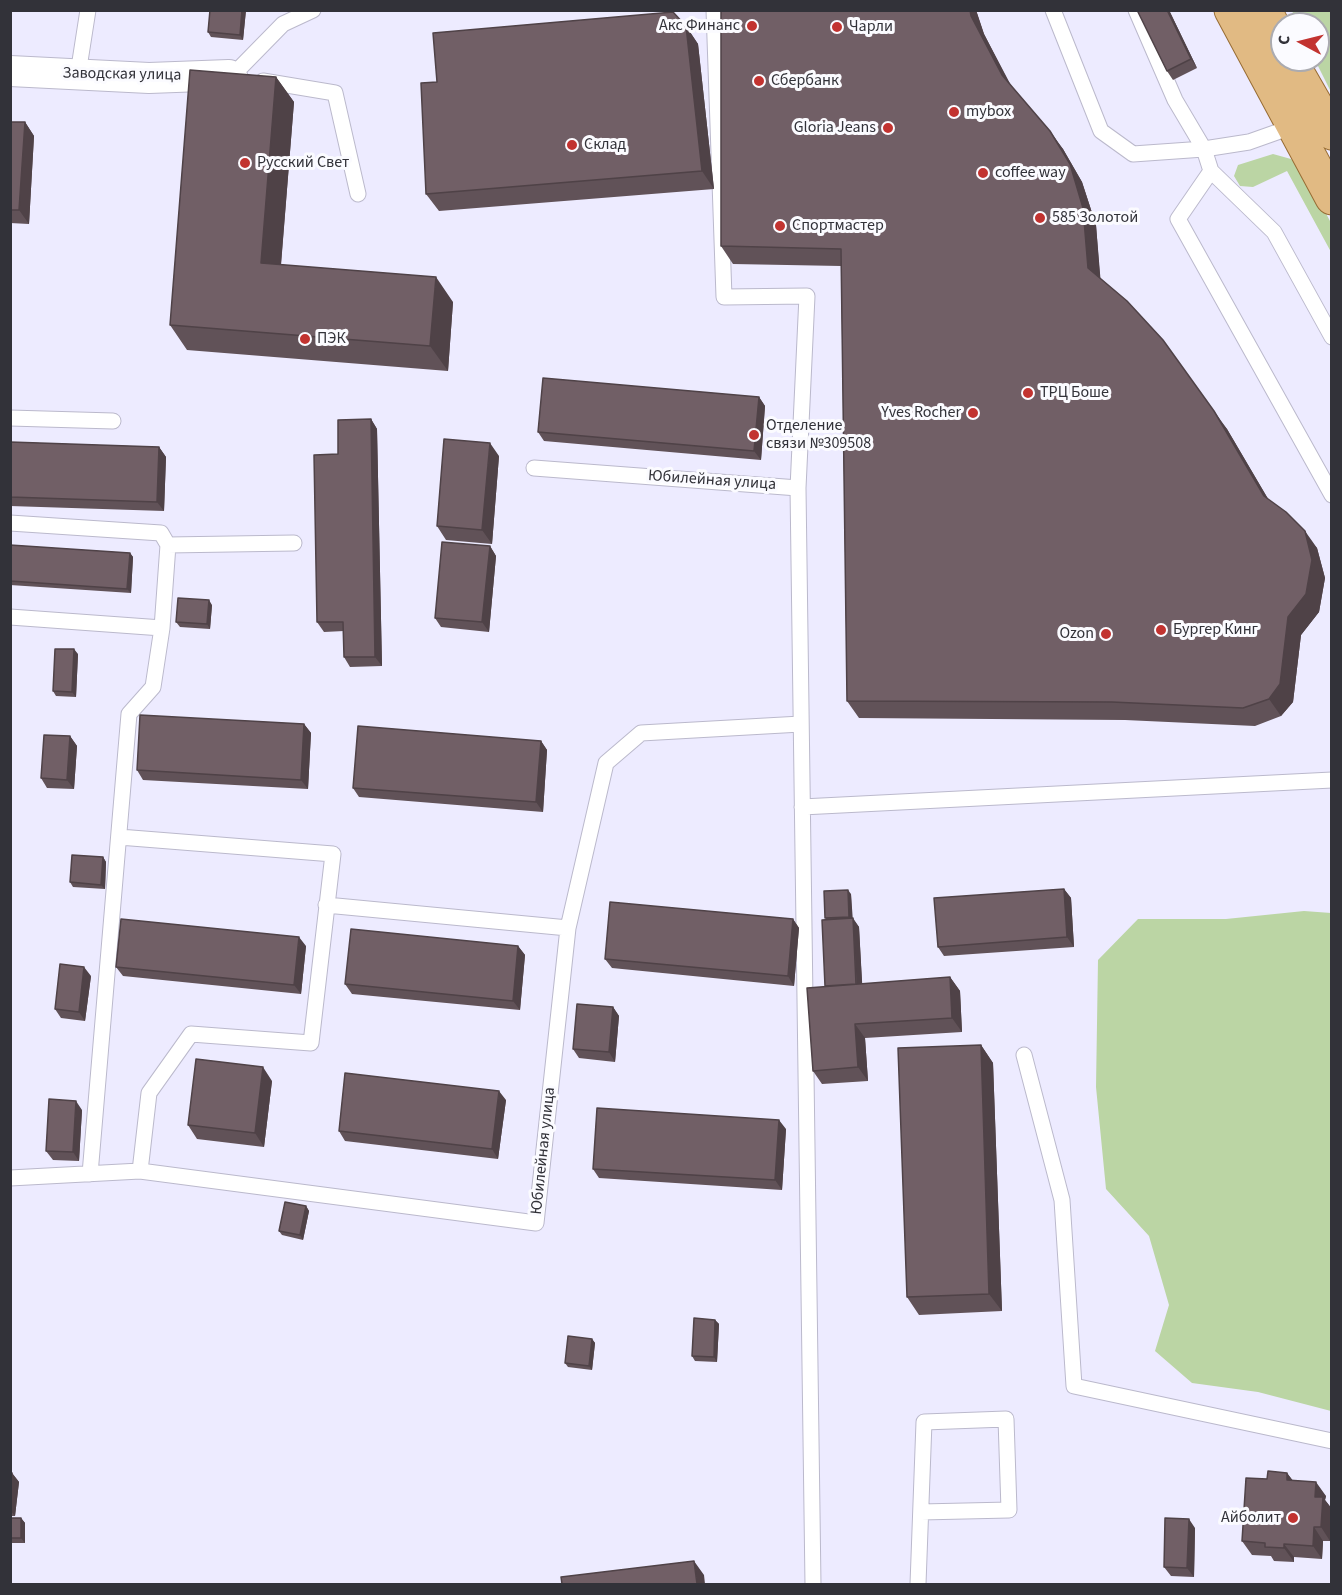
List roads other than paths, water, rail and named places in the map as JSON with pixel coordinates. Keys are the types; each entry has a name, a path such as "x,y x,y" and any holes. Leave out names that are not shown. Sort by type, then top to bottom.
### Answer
{"main road":[{"path":"1231,10 1320,122"},
{"path":"1296,72 1320,122 1332,198"}],"street":[{"name":"Заводская улица","path":"10,71 149,78 233,75"}],"lane":[{"path":"78,74 88,10"},
{"path":"233,75 283,24 313,10"},
{"path":"714,10 724,297 807,296 798,488"},
{"path":"1053,10 1101,131 1133,154 1204,149 1249,142 1320,122"},
{"path":"1136,10 1175,100 1204,149 1211,171 1274,232 1332,337"},
{"path":"233,75 335,93 358,194"},
{"path":"1211,171 1178,219 1332,495"},
{"path":"10,418 113,421"},
{"name":"Юбилейная улица","path":"534,468 798,488 813,1584"},
{"path":"10,523 161,533 168,545 162,628 153,687 129,714 90,1174"},
{"path":"168,545 294,543"},
{"path":"10,617 162,628"},
{"name":"Юбилейная улица","path":"10,1178 140,1171 536,1223 568,928 606,763 641,733 801,724"},
{"path":"802,807 1332,780"},
{"path":"119,837 333,854 311,1043 191,1034 149,1093 140,1171"},
{"path":"326,904 568,928"},
{"path":"1024,1055 1062,1200 1074,1386 1332,1441"},
{"path":"918,1584 924,1422 1006,1419 1009,1510 921,1512"}],"place":[{"name":"Акс Финанс","path":"752,26"},
{"name":"Чарли","path":"837,27"},
{"name":"Сбербанк","path":"759,81"},
{"name":"mybox","path":"954,112"},
{"name":"Gloria Jeans","path":"888,128"},
{"name":"Склад","path":"572,145"},
{"name":"Русский Свет","path":"245,163"},
{"name":"coffee way","path":"983,173"},
{"name":"585 Золотой","path":"1040,218"},
{"name":"Спортмастер","path":"780,226"},
{"name":"ПЭК","path":"305,339"},
{"name":"ТРЦ Боше","path":"1028,393"},
{"name":"Yves Rocher","path":"973,413"},
{"name":"Отделение связи №309508","path":"754,435"},
{"name":"Бургер Кинг","path":"1161,630"},
{"name":"Ozon","path":"1106,634"},
{"name":"Айболит","path":"1293,1518"}]}
